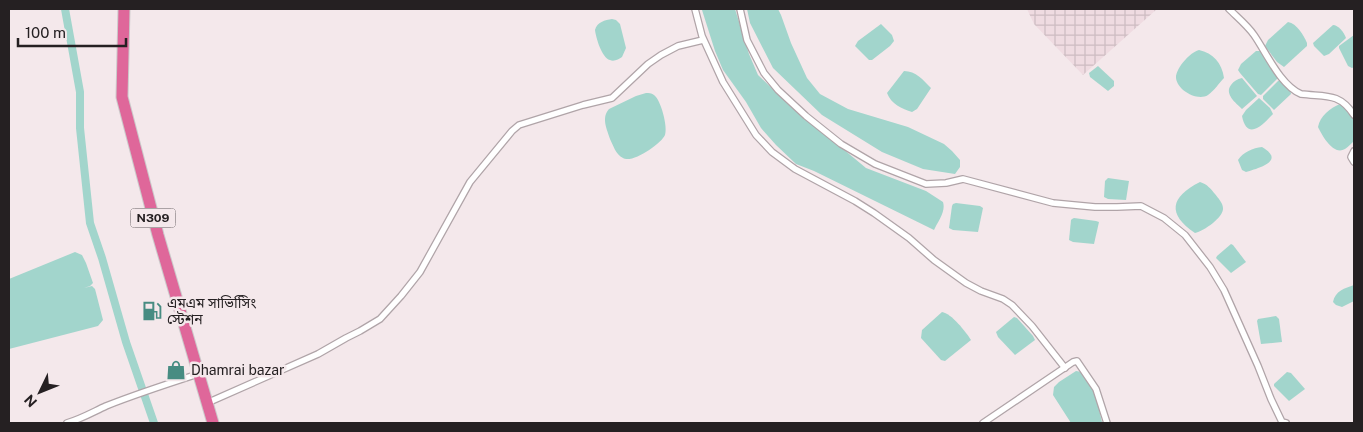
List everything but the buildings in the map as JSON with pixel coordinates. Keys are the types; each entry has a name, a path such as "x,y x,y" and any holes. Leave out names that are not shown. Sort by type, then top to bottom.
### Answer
{"highway":[{"name":"N309","path":"124,9 122,98 158,235 213,423"}],"street":[{"path":"695,9 704,40 723,82 756,135 772,152 795,169 874,213 909,238 966,284 1003,299 1012,305 1032,326 1065,368"},
{"path":"740,9 747,40 764,73 773,84 806,116 841,144 876,164 926,184 946,183 963,179 1053,203 1095,207 1141,206 1164,218 1185,234 1210,267 1224,290 1271,399 1282,422 1286,423"},
{"path":"1229,9 1253,34 1269,60 1292,88 1301,94 1340,99 1350,108 1354,115"},
{"path":"207,403 318,354 380,319 420,272 470,182 519,125 574,107 612,98 648,64 678,46 704,40"},
{"path":"1354,151 1351,157 1354,162"},
{"path":"983,423 1077,361 1096,389 1106,423"},
{"path":"67,423 81,419 127,398 198,374"}],"shaded area":[{"path":"702,9 735,9 749,54 758,75 784,100 866,168 926,191 943,202 943,213 934,230 796,164 776,145 761,128 746,102 723,70"},
{"path":"747,9 778,9 807,78 820,94 848,109 908,127 944,144 960,160 960,167 955,174 923,169 882,152 822,115 773,68 750,23"},
{"path":"1027,9 1157,9 1083,75 1034,24"},
{"path":"612,19 620,24 626,48 622,57 613,61 604,56 595,30 599,23"},
{"path":"1288,22 1299,30 1307,46 1284,67 1277,62 1265,46 1268,40"},
{"path":"881,24 892,35 894,41 872,60 869,60 855,46 858,41"},
{"path":"1333,25 1341,29 1346,38 1329,54 1324,56 1313,43"},
{"path":"1354,35 1354,67 1352,68 1348,66 1339,46"},
{"path":"1199,50 1216,59 1224,78 1208,95 1203,97 1198,97 1183,90 1176,76 1184,61"},
{"path":"1256,51 1260,51 1278,78 1261,95 1258,94 1238,70 1241,64"},
{"path":"1098,66 1114,81 1114,86 1108,91 1090,77 1089,73"},
{"path":"904,71 916,74 931,88 917,109 912,112 894,103 887,93"},
{"path":"1242,78 1257,96 1242,109 1230,95 1229,88 1233,82"},
{"path":"1280,80 1290,89 1291,94 1274,110 1263,99 1263,96"},
{"path":"646,93 654,95 659,102 665,120 665,135 658,143 639,156 623,158 617,152 610,139 605,124 605,116 609,109"},
{"path":"1259,98 1270,108 1273,114 1261,126 1252,129 1248,128 1244,124 1242,116"},
{"path":"1340,104 1352,115 1354,141 1345,149 1336,150 1328,144 1318,127 1326,113"},
{"path":"1262,147 1269,152 1271,160 1263,166 1246,172 1242,170 1238,160 1240,157 1248,151"},
{"path":"1108,178 1129,181 1126,200 1104,197 1105,181"},
{"path":"1200,182 1212,190 1223,208 1213,223 1195,233 1180,219 1176,212 1176,206 1183,194"},
{"path":"956,203 983,208 978,232 949,228 952,206"},
{"path":"1074,218 1099,222 1094,244 1069,240 1071,220"},
{"path":"1231,244 1246,262 1231,273 1216,258"},
{"path":"75,252 82,255 86,263 93,283 84,288 92,286 95,289 103,320 98,326 9,349 9,279"},
{"path":"1354,285 1354,301 1342,307 1333,302 1338,293"},
{"path":"942,312 954,319 971,340 945,361 941,360 921,338 922,330"},
{"path":"1276,316 1279,319 1282,342 1261,344 1258,319"},
{"path":"1014,317 1017,318 1035,340 1015,355 998,337 996,332"},
{"path":"1076,371 1082,373 1094,392 1101,423 1071,423 1053,395 1054,387"},
{"path":"1287,372 1291,373 1305,389 1289,401 1274,386"}],"waterway":[{"path":"65,9 80,92 80,128 90,223 126,342 154,423"}],"place":[{"name":"এমএম সাভ‌িসি‌িং স্ট‌েশন","path":"152,311"},
{"name":"Dhamrai bazar","path":"176,370"}]}
